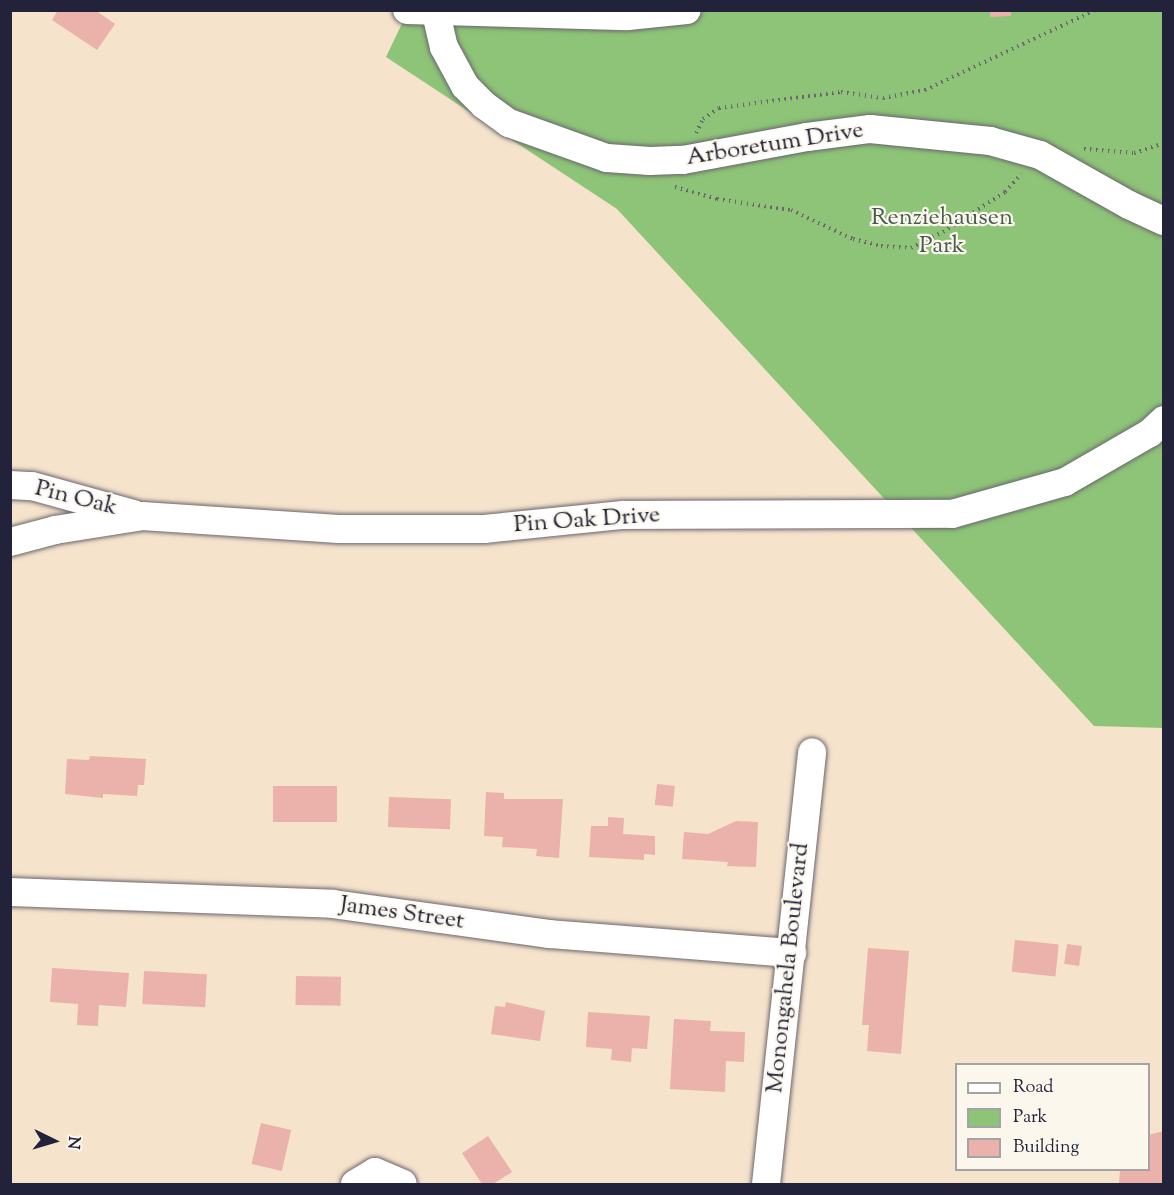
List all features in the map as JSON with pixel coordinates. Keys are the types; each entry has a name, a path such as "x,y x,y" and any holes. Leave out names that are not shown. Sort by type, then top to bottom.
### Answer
{"street":[{"path":"407,10 436,13 628,16 687,10"},
{"name":"Arboretum Drive","path":"436,13 444,47 465,86 484,105 509,123 607,158 650,162 683,160 807,137 870,129 990,141 1040,155 1129,205 1164,221"},
{"name":"Pin Oak Drive","path":"10,542 55,530 142,516 361,529 484,529 623,515 952,514 1065,482 1157,427"},
{"name":"Pin Oak","path":"10,485 32,486 142,516"},
{"name":"Monongahela Boulevard","path":"766,1185 812,752"},
{"name":"James Street","path":"10,892 333,904 549,934 792,953"},
{"path":"355,1185 375,1172 403,1185"}],"green space":[{"name":"Renziehausen Park","path":"408,11 1163,11 1163,728 1094,726 617,209 386,57"}],"building":[{"path":"58,10 95,10 115,24 97,50 52,20"},
{"path":"990,10 1011,10 1011,16 990,17"},
{"path":"90,756 146,759 144,785 138,785 137,796 103,794 103,798 65,794 67,759 89,760"},
{"path":"657,784 675,786 673,807 655,805"},
{"path":"273,786 337,786 337,822 273,822"},
{"path":"486,792 504,793 504,799 563,799 559,858 536,856 537,849 502,847 503,837 484,836"},
{"path":"389,797 451,799 450,829 388,827"},
{"path":"608,817 624,818 623,834 655,836 655,855 644,854 644,860 589,857 591,826 608,826"},
{"path":"736,821 758,822 756,867 727,866 728,862 682,859 684,832 708,834"},
{"path":"1015,940 1059,945 1055,976 1012,972"},
{"path":"1067,944 1082,946 1079,966 1064,964"},
{"path":"868,948 909,951 901,1054 867,1051 869,1025 862,1025"},
{"path":"52,968 129,973 126,1007 99,1005 98,1026 77,1025 78,1004 50,1002"},
{"path":"144,971 207,974 205,1007 142,1004"},
{"path":"296,976 341,977 340,1006 295,1005"},
{"path":"506,1002 545,1011 540,1041 491,1034 495,1006 505,1007"},
{"path":"588,1012 650,1016 647,1049 632,1048 631,1062 611,1060 612,1049 586,1047"},
{"path":"674,1019 711,1021 710,1031 745,1032 744,1062 726,1061 725,1092 670,1089"},
{"path":"261,1123 291,1130 282,1171 252,1164"},
{"path":"1164,1131 1164,1184 1119,1184 1120,1171 1150,1171 1150,1134"},
{"path":"488,1136 512,1172 493,1184 482,1184 462,1153"}]}
